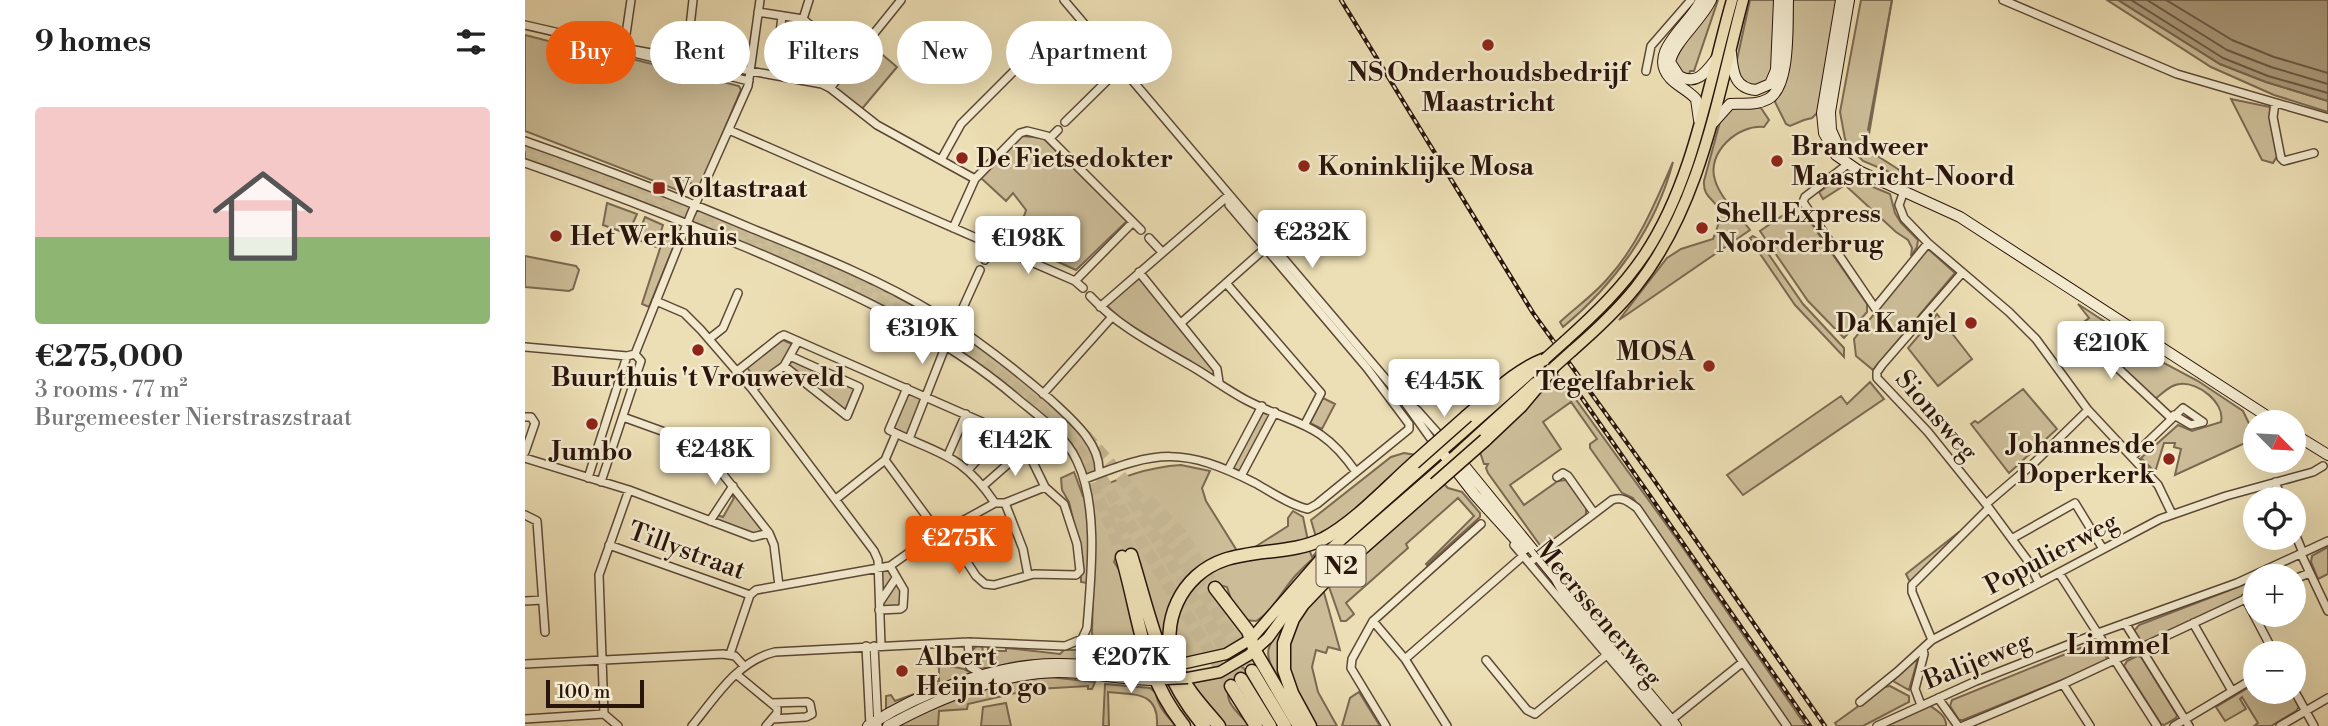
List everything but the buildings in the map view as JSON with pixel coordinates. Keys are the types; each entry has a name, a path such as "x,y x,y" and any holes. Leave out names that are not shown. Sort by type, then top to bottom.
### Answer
{"highway":[{"name":"N2","path":"1219,726 1183,681 1173,658 1170,638 1172,616 1185,588 1200,573 1223,560 1291,549 1325,538 1346,523 1510,379 1525,368 1548,364"},
{"name":"N2","path":"1310,726 1291,694 1285,670 1284,643 1293,619 1324,582 1521,406 1548,364"},
{"path":"1184,726 1169,706 1158,673 1140,638 1126,556 1167,671 1204,726"},
{"path":"1215,588 1247,630 1299,726"},
{"path":"1241,679 1256,726"},
{"path":"1241,679 1270,726"},
{"path":"1241,679 1285,726"}],"main road":[{"path":"1158,673 1181,664 1253,645 1324,555 1444,448 1548,364 1572,351 1620,307 1640,283 1664,246 1691,189 1709,129 1716,58 1732,0"},
{"path":"1158,673 1188,678 1220,672 1253,645 1319,574 1452,458 1548,364 1565,341 1613,295 1651,245 1681,183 1699,120 1730,49 1743,0"}],"street":[{"path":"629,21 631,0"},
{"path":"691,21 693,0"},
{"path":"750,76 760,0"},
{"path":"803,19 809,0"},
{"name":"Meerssenerweg","path":"1064,0 1081,21"},
{"path":"1646,71 1651,46 1691,0"},
{"path":"1699,120 1696,99 1670,79 1662,60 1667,47 1702,0"},
{"path":"1711,0 1700,21 1673,53 1671,64 1679,76 1691,80 1705,74 1716,58"},
{"path":"1730,49 1733,74 1739,84 1754,90 1768,86 1775,73 1779,0"},
{"path":"1709,129 1730,104 1756,104 1769,98 1777,89 1785,62 1788,0"},
{"path":"1840,0 1823,102 1824,133 1832,150 1859,171 1970,223 2258,410"},
{"path":"1848,164 1833,137 1830,122 1849,0"},
{"path":"2003,0 2177,74 2328,118"},
{"path":"882,21 897,1"},
{"path":"758,12 805,21"},
{"path":"781,21 782,16"},
{"path":"525,26 546,31"},
{"path":"751,70 830,88 877,125 975,178"},
{"path":"941,160 961,124 1006,79"},
{"path":"587,478 656,301 748,84"},
{"path":"830,88 833,84"},
{"path":"1065,122 1104,84"},
{"name":"Meerssenerweg","path":"1134,84 1370,366 1418,411 1571,611 1671,724"},
{"path":"2275,103 2273,117 2281,158 2284,160 2314,153"},
{"path":"729,130 1075,281 1083,288"},
{"path":"1049,138 1058,130"},
{"path":"953,228 975,178 1020,133 1027,131 1044,134 1049,138 1141,230"},
{"path":"525,141 696,205 847,269 955,326 1067,414 1090,443 1099,461 1099,473"},
{"path":"525,163 688,223 853,293 913,325 992,378 1052,428 1070,449 1085,479 1090,509 1086,634 1082,639 1065,646 968,642 775,652 744,666 692,726"},
{"path":"1848,164 1805,197 1803,202 1875,308 1928,243"},
{"path":"1904,191 1899,203 1900,212 1928,243 2010,312 2036,339 2088,410 2158,485 2172,514"},
{"path":"1100,307 1229,195"},
{"path":"1075,281 1133,222"},
{"path":"1149,238 1162,252"},
{"path":"985,260 992,245"},
{"path":"1181,323 1268,245"},
{"path":"909,439 946,345 980,270"},
{"path":"1139,272 1217,369 1219,382"},
{"name":"Sionsweg","path":"1962,273 1882,365 1876,376 1879,384 1928,432 1988,506 2013,538 2039,583"},
{"path":"1226,283 1321,393 1305,425"},
{"path":"709,339 723,328 738,293"},
{"path":"1085,479 1127,463 1166,456 1202,460 1308,509 1356,472 1329,440 1219,382 1111,318 1090,296"},
{"path":"656,301 688,316 709,339 752,389 874,551 878,560 879,606 874,646 873,724 924,697 985,676 1053,664 1158,673"},
{"path":"1043,394 1111,318"},
{"path":"736,372 782,335 1003,431 1026,448 1045,487 1060,499 1077,544 1081,567 1079,573 1028,575 994,584 982,583 885,460"},
{"path":"752,389 784,366 798,341"},
{"path":"2089,341 2173,417 2132,457"},
{"path":"525,348 634,357"},
{"path":"784,366 847,416 859,387 790,356"},
{"path":"601,482 623,417 634,357"},
{"name":"Meerssenerweg","path":"1356,472 1408,431 1409,424 1370,366"},
{"path":"835,499 885,460 907,388"},
{"path":"1228,470 1262,406"},
{"path":"1932,640 1912,592 1912,585 1988,506 2088,410"},
{"path":"1241,476 1275,412"},
{"path":"948,455 966,414"},
{"path":"525,417 531,417 535,423 525,452"},
{"path":"623,417 695,443 707,454 769,533 774,545 779,586"},
{"path":"969,469 1003,431"},
{"path":"893,432 948,455 969,469 995,503"},
{"path":"2307,442 2328,455"},
{"path":"983,486 1026,448"},
{"path":"525,458 629,491 753,537 769,533"},
{"name":"Meerssenerweg","path":"1452,458 1503,525 1531,557 1556,578 1609,652"},
{"name":"Populierweg","path":"1860,702 1932,640 2172,514 2313,472 2323,466"},
{"path":"1557,477 1563,472 1568,476 1594,513"},
{"path":"2275,482 2277,487"},
{"path":"710,521 733,486"},
{"path":"730,654 750,595 756,590 890,566 942,531 995,503 1005,503 1045,487"},
{"path":"604,714 598,580 629,491"},
{"path":"1405,659 1531,557 1618,498 1627,500 1637,508 1787,726"},
{"path":"1005,503 1023,549 1028,575"},
{"path":"2013,538 2075,503 2103,550"},
{"path":"525,515 537,521 545,632"},
{"path":"1386,726 1350,665 1352,659 1373,621 1481,524"},
{"name":"Balijeweg","path":"1877,726 1921,705 2098,633 2237,583 2328,541"},
{"name":"Tillystraat","path":"609,545 750,595"},
{"path":"2301,550 2328,611"},
{"path":"879,606 899,609 903,607 904,590 890,566"},
{"path":"2059,573 2157,726"},
{"path":"2306,574 2310,573"},
{"path":"879,606 896,578"},
{"name":"Balijeweg","path":"1960,726 2063,684 2243,599"},
{"path":"525,601 542,600"},
{"path":"1373,621 1405,659 1447,726"},
{"path":"2125,623 2187,723"},
{"path":"2193,623 2232,691"},
{"path":"968,642 970,667 985,676"},
{"path":"1921,705 1915,689 1923,649"},
{"path":"1486,660 1532,714 1537,713 1609,652"},
{"path":"525,664 730,654 744,666"},
{"path":"1671,724 1743,662"},
{"path":"888,726 946,698 988,684 1032,674 1070,672 1122,679 1158,673"},
{"path":"736,674 778,710 766,726"},
{"path":"2063,684 2090,726"},
{"path":"2174,726 2187,723 2243,685"},
{"path":"1938,698 1960,726"},
{"path":"2280,726 2328,698"},
{"path":"771,703 807,702 812,710 812,714 806,717 772,719"},
{"path":"2302,704 2314,726"},
{"path":"525,719 604,714 618,726"},
{"path":"569,717 570,726"}],"shaded area":[{"path":"1713,0 1718,0 1694,71 1690,71 1689,75 1680,72 1675,67 1675,53"},
{"path":"1750,0 1777,0 1774,65 1766,83 1759,87 1741,82 1736,64"},
{"path":"1793,0 1838,0 1819,111 1812,118 1790,126 1786,124 1775,102 1792,44"},
{"path":"1861,0 1892,0 1868,140 1876,155 1913,182 1863,161 1845,139 1840,112"},
{"path":"2107,0 2118,0 2220,64 2266,82 2328,101 2328,112 2274,95 2211,67"},
{"path":"525,35 546,40 546,84 636,84 636,60 650,63 650,84 731,84 739,86 741,90 700,187 691,183 677,190 525,131"},
{"path":"883,55 897,67 883,84"},
{"path":"837,84 883,84 861,110 834,88"},
{"path":"2231,99 2270,107 2279,153 2273,163 2262,160"},
{"path":"1734,107 1761,108 1769,120 1764,127 1744,130 1726,142 1715,160 1713,170 1721,193 1750,230 1619,320 1667,258 1681,249 1713,239 1718,225 1718,208 1707,195 1704,181 1721,118"},
{"path":"1022,136 1043,138 1127,221 1076,270 1005,238 1012,224 1021,220 1026,210 1013,193 1006,201 981,178"},
{"path":"525,143 783,244 911,304 990,354 1028,383 1086,438 1094,453 1094,468 1084,468 1067,442 931,334 880,304 782,260 525,160"},
{"path":"1673,162 1656,209 1631,253 1600,292 1563,327 1560,322 1604,283 1629,251"},
{"path":"1844,175 1890,194 1901,223 1918,240 1911,256 1912,248 1908,240 1845,185 1823,199 1819,192"},
{"path":"607,203 637,214 628,234 603,225"},
{"path":"1795,207 1802,210 1867,304 1867,312 1844,338 1808,301 1760,231"},
{"path":"645,217 663,225 656,247 636,239"},
{"path":"665,233 677,238 649,307 642,304"},
{"path":"1753,236 1758,239 1803,304 1844,348 1844,357 1795,305 1756,248 1750,238"},
{"path":"1927,248 1955,273 1873,370 1856,356 1854,339"},
{"path":"525,256 576,266 579,270 573,289 569,291 525,287"},
{"path":"1139,276 1214,369 1216,378 1121,319 1106,305"},
{"path":"2078,304 2119,331 2145,353 2198,381 2243,411 2243,444 2175,475 2181,449 2174,447 2175,443 2164,443 2156,469 2153,470 2141,458 2178,425 2192,431 2221,422 2219,408 2209,395 2187,384 2173,386 2155,399 2088,337 2081,324 2089,318"},
{"path":"1937,314 1972,359 1938,386 1908,348"},
{"path":"783,340 794,345 781,365 757,381 746,366 775,343"},
{"path":"792,361 857,390 847,412 788,366"},
{"path":"1556,374 1681,545 1806,726 1791,726 1633,498 1622,493 1590,448 1590,444 1597,439 1571,402 1543,422 1561,449 1510,485 1524,505 1558,481 1566,480 1586,507 1586,516 1542,548 1488,473 1488,464 1484,464 1480,452 1532,402"},
{"path":"1870,382 1884,399 1743,495 1727,475 1841,396 1847,404"},
{"path":"907,389 924,396 908,438 890,430"},
{"path":"2023,389 2057,429 2009,473 1971,424 1975,421 1978,423"},
{"path":"1323,398 1335,404 1322,429 1310,423"},
{"path":"1262,408 1272,413 1241,472 1231,467"},
{"path":"1404,453 1416,455 1350,516 1316,537 1311,520 1391,457"},
{"path":"1181,465 1210,471 1202,488 1206,501 1239,554 1186,583 1167,649 1116,557 1114,562 1120,571 1142,656 1136,664 1061,659 1031,660 989,668 974,664 972,650 977,646 982,646 984,657 988,656 988,648 993,648 994,651 1006,651 1006,648 1060,654 1064,650 1080,650 1092,638 1093,584 1081,582 1081,553 1069,502 1062,490 1061,478 1074,472 1083,496 1130,475"},
{"path":"1444,484 1462,492 1480,513 1480,517 1427,565 1474,516 1458,498 1406,544 1408,548 1346,603 1354,614 1346,621 1341,621 1328,584"},
{"path":"733,491 765,532 757,535 714,520 717,515 723,517 734,498 731,495"},
{"path":"1293,511 1303,517 1308,541 1255,550 1255,547 1288,526 1288,518"},
{"path":"1362,515 1304,567 1267,612 1256,621 1244,620 1227,587 1219,585 1244,636 1225,650 1183,660 1182,657 1178,658 1176,628 1179,614 1184,600 1202,577 1229,563 1248,559 1309,549 1312,557 1328,540"},
{"path":"1960,532 1910,582 1906,574"},
{"path":"2328,547 2328,574 2318,579 2311,562 2312,556"},
{"path":"889,568 902,591 902,606 881,608 879,569"},
{"path":"2243,585 2243,597 2146,643 2139,640 2134,631 2139,625"},
{"path":"1323,589 1340,650 1328,647 1326,653 1316,650 1312,667 1318,692 1337,726 1314,726 1296,693 1289,670 1288,651 1296,621"},
{"path":"1292,612 1287,622 1290,698 1274,671 1268,654 1274,638"},
{"path":"2095,642 2109,661 1963,720 1959,720 1950,706 1952,700"},
{"path":"2141,657 2177,715 2164,725 2124,666 2127,661"},
{"path":"1914,659 1917,662 1909,690 1893,681"},
{"path":"934,663 964,669 974,675 886,711 886,696 891,695 895,701 931,688 933,682 939,681 939,667 933,666"},
{"path":"1243,667 1281,726 1276,726 1245,675 1230,688 1228,694 1232,706 1250,726 1226,726 1191,683 1220,677"},
{"path":"1049,677 1095,682 1092,689 1088,689 1088,686 1020,690 968,704 967,709 939,711 938,726 902,726 902,723 974,693"},
{"path":"1105,684 1150,688 1156,693 1161,707 1176,726 1157,726 1154,706 1143,697 1108,692 1109,726 1103,726"},
{"path":"1890,686 1909,696 1909,702 1863,726 1837,726 1835,723"},
{"path":"2243,691 2243,699 2240,699 2246,709 2225,721 2216,707"},
{"path":"1359,692 1380,726 1342,726 1350,698"},
{"path":"1006,703 1011,726 981,726 983,707"},
{"path":"2246,704 2298,704 2299,707 2271,726 2254,726 2258,723"},
{"path":"1929,705 1943,716 1946,726 1886,726"}],"water":[{"path":"2118,0 2328,0 2328,101 2266,82 2220,64"}],"waterway":[{"path":"1868,130 1892,0"}],"tunnel":[{"path":"525,145 594,169"},
{"path":"525,160 692,221 890,305 947,338 1009,382 1056,424 1100,476 1231,686"},
{"path":"587,168 655,192 765,239"},
{"path":"757,234 895,294"},
{"path":"1085,435 1132,490 1175,548 1252,671"},
{"path":"1084,467 1122,557"},
{"path":"1132,500 1210,624 1241,679"},
{"path":"1148,500 1180,533 1215,588"},
{"path":"1112,506 1131,555"}],"railway":[{"path":"1341,0 1533,313 1654,480 1825,726"},
{"path":"1577,391 1810,726"}],"place":[{"name":"NS Onderhoudsbedrijf Maastricht","path":"1488,45"},
{"name":"De Fietsedokter","path":"962,158"},
{"name":"Brandweer Maastricht-Noord","path":"1777,161"},
{"name":"Koninklijke Mosa","path":"1304,166"},
{"name":"Voltastraat","path":"659,188"},
{"name":"Shell Express Noorderbrug","path":"1702,228"},
{"name":"Het Werkhuis","path":"556,236"},
{"name":"Da Kanjel","path":"1971,323"},
{"name":"Buurthuis 't Vrouweveld","path":"698,350"},
{"name":"MOSA Tegelfabriek","path":"1709,366"},
{"name":"Jumbo","path":"592,424"},
{"name":"Johannes de Doperkerk","path":"2169,459"},
{"name":"Albert Heijn to go","path":"902,671"}],"district":[{"name":"Limmel","path":"2118,644"}]}
